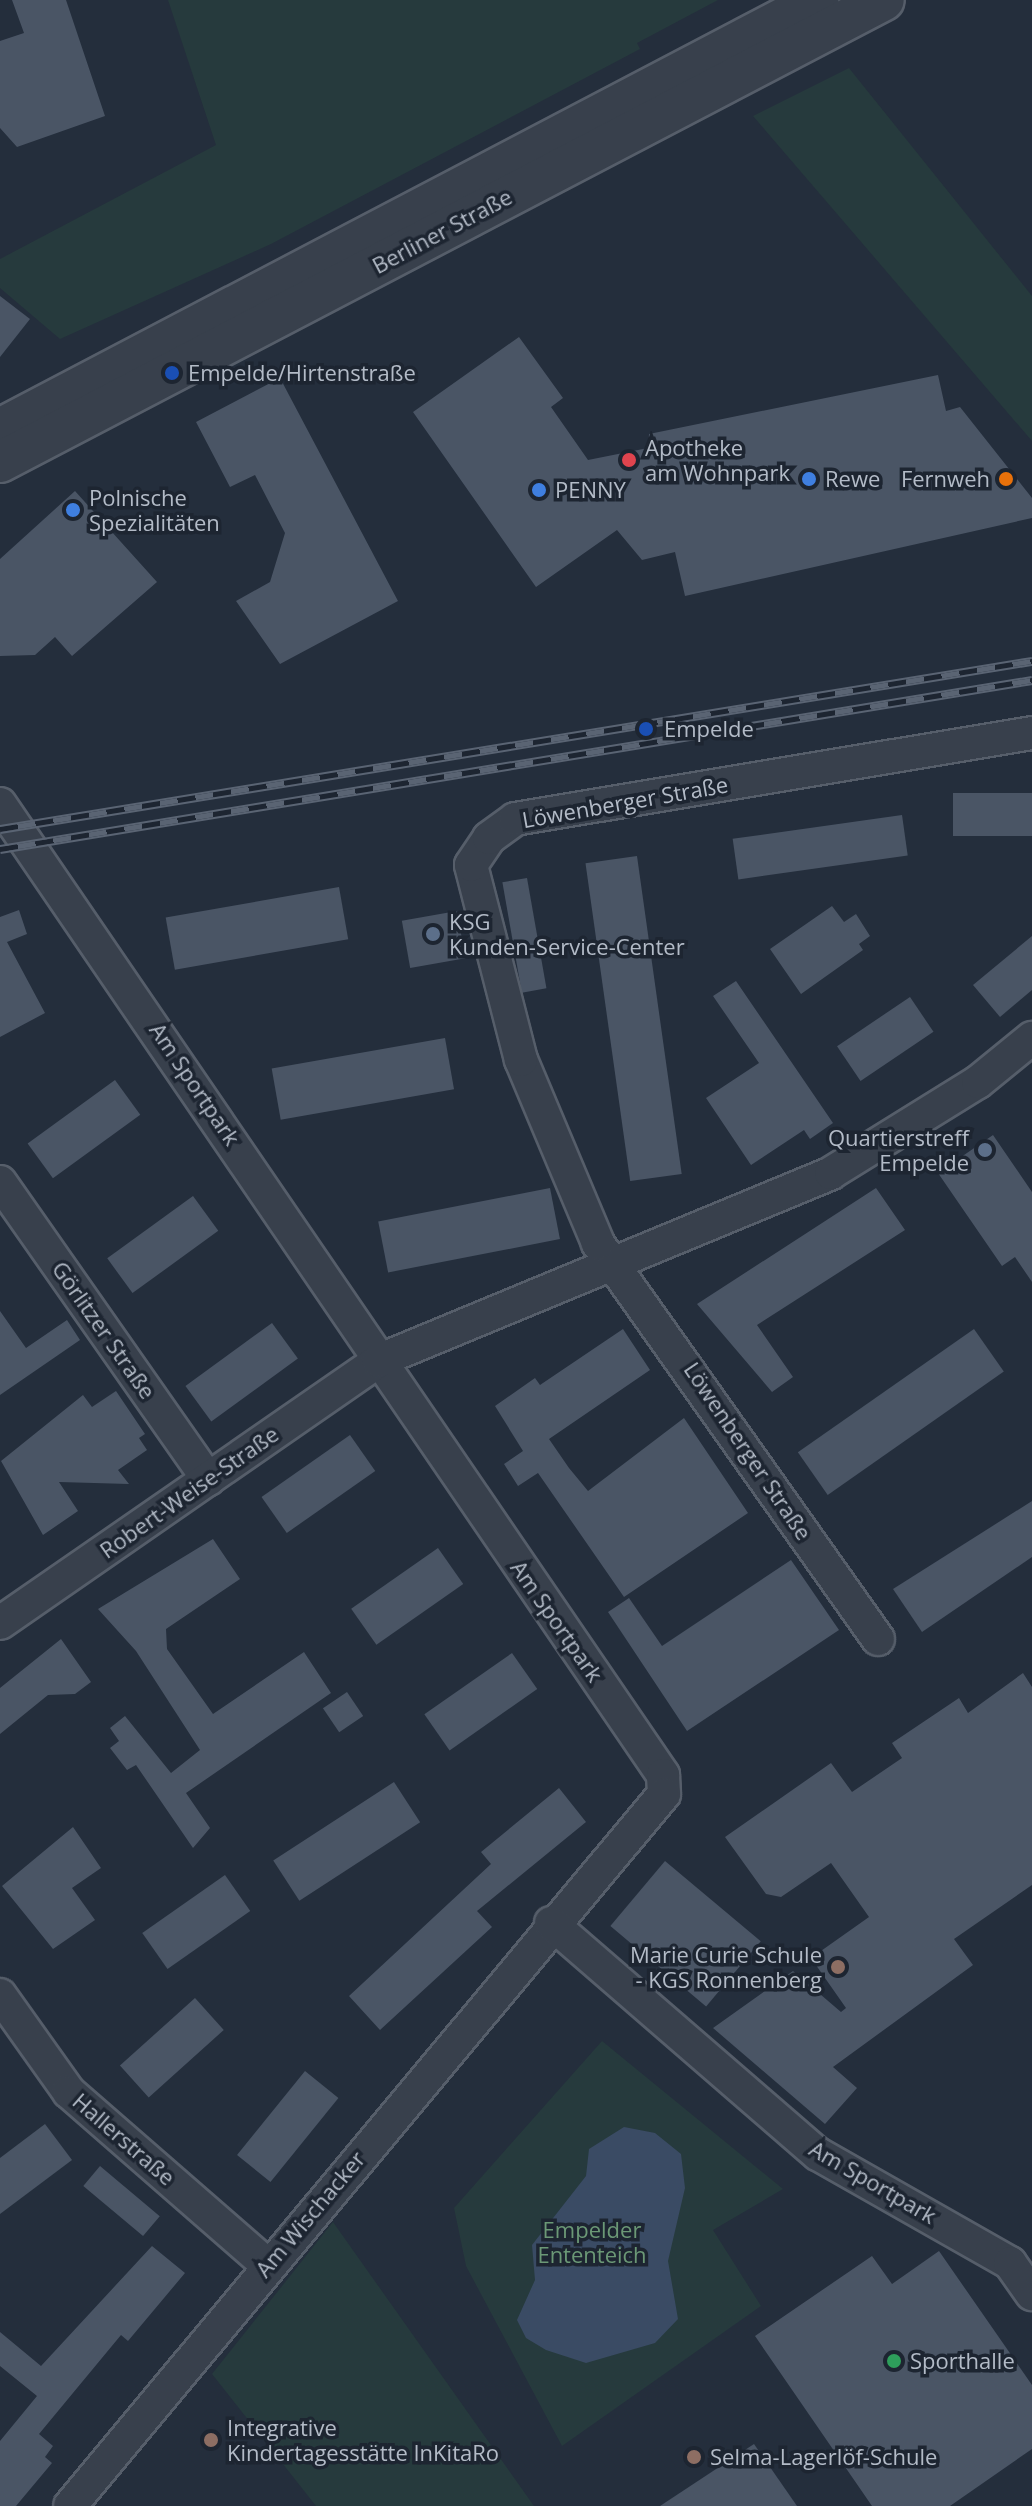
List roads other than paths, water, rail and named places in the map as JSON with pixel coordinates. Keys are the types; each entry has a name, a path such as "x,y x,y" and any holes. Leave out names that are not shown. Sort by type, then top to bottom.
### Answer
{"street":[{"name":"Berliner Straße","path":"0,429 818,0"},
{"name":"Berliner Straße","path":"0,462 884,0"},
{"name":"Löwenberger Straße","path":"878,1639 616,1265 566,1175 504,1008 471,865 489,838 515,819 1032,733"},
{"name":"Am Sportpark","path":"0,804 663,1775 664,1794 551,1923 818,2154 1010,2263 1032,2294"},
{"path":"378,1361 616,1265 831,1173 978,1082 1032,1038"},
{"name":"Görlitzer Straße","path":"0,1182 208,1479"},
{"name":"Robert-Weise-Straße","path":"0,1623 378,1361"},
{"name":"Am Wischacker","path":"70,2506 551,1923"},
{"name":"Hallerstraße","path":"0,1995 10,2036 69,2092 267,2265"}],"water":[{"path":"624,2127 655,2133 681,2154 685,2188 668,2261 678,2319 655,2343 586,2363 546,2350 526,2338 517,2320 535,2280 532,2245 586,2176 589,2149"}],"railway":[{"path":"0,829 1032,661"},
{"path":"0,849 1032,680"}],"place":[{"name":"Empelde/Hirtenstraße","path":"172,373"},
{"name":"Apotheke am Wohnpark","path":"629,460"},
{"name":"Rewe","path":"809,479"},
{"name":"Fernweh","path":"1006,479"},
{"name":"PENNY","path":"539,490"},
{"name":"Polnische Spezialitäten","path":"73,510"},
{"name":"Empelde","path":"646,729"},
{"name":"KSG Kunden-Service-Center","path":"433,934"},
{"name":"Quartierstreff Empelde","path":"985,1150"},
{"name":"Marie Curie Schule - KGS Ronnenberg","path":"838,1967"},
{"name":"Sporthalle","path":"894,2361"},
{"name":"Integrative Kindertagesstätte InKitaRo","path":"211,2440"},
{"name":"Selma-Lagerlöf-Schule","path":"694,2457"}],"park label":[{"name":"Empelder Ententeich","path":"592,2242"}]}
